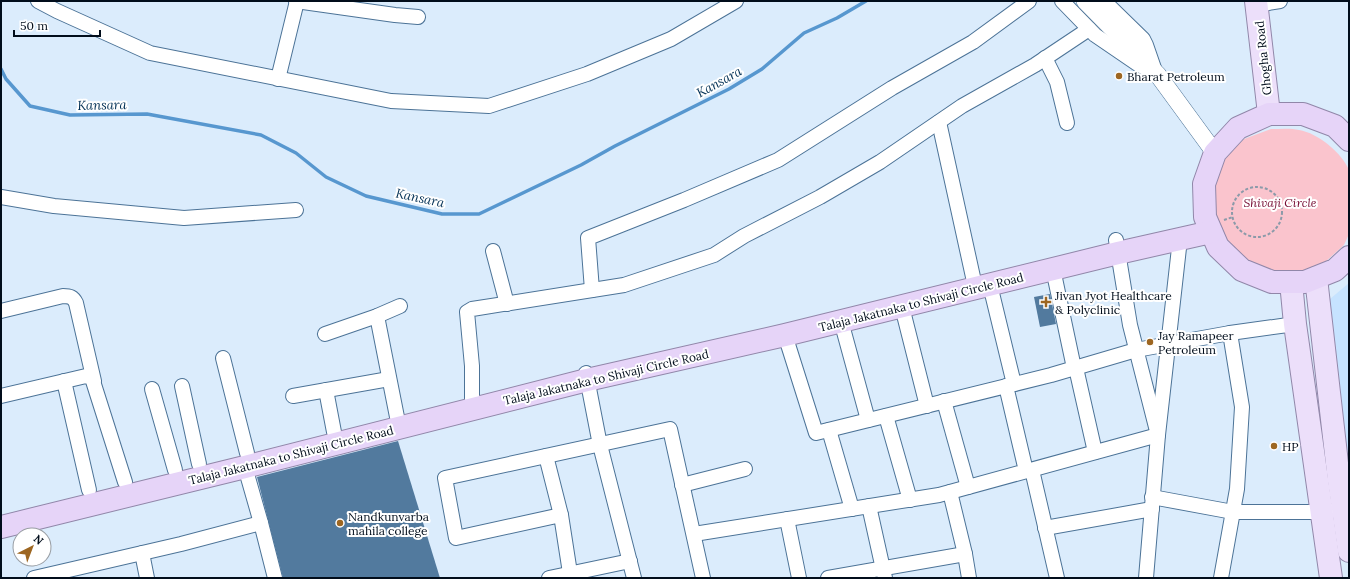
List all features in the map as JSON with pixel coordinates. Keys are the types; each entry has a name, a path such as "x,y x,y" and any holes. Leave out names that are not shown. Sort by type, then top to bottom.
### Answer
{"highway":[{"path":"1349,140 1335,126 1303,114 1269,114 1238,128 1215,153 1204,184 1208,224 1218,247 1242,270 1272,282 1305,282 1335,270 1349,257"},
{"name":"Talaja Jakatnaka to Shivaji Circle Road","path":"1,511 199,464 246,460 334,432 472,399 785,335 902,306 982,281 1053,269 1117,247 1180,239 1208,224"},
{"name":"Talaja Jakatnaka to Shivaji Circle Road","path":"1,527 246,460 782,326 982,281 1208,224"}],"main road":[{"name":"Ghogha Road","path":"1257,3 1269,114"},
{"path":"1316,278 1349,551"},
{"path":"1291,282 1295,324 1331,578"}],"street":[{"path":"38,1 150,53 391,101 489,106 587,74 671,39 736,1"},
{"path":"278,79 296,1 418,17"},
{"path":"592,290 588,238 684,200 778,160 892,88 973,42 1029,1"},
{"path":"1062,1 1095,35 1136,63 1156,73"},
{"path":"1085,1 1156,73 1215,153"},
{"path":"1104,1 1143,39 1156,73"},
{"path":"1257,3 1280,1"},
{"path":"472,399 472,366 467,312 472,309 624,285 714,255 744,236 826,193 880,162 962,106 1045,58 1089,29"},
{"path":"1045,58 1057,82 1067,123"},
{"path":"939,122 1010,385 1029,470 1057,578"},
{"path":"1,198 54,206 184,218 296,210"},
{"path":"1146,578 1158,435 1180,239"},
{"path":"1117,247 1130,325 1158,435"},
{"path":"493,251 507,304"},
{"path":"1053,269 1095,452"},
{"path":"1,311 63,296 74,298 94,381 126,482"},
{"path":"325,334 400,306"},
{"path":"902,306 927,406"},
{"path":"376,316 397,417"},
{"path":"841,321 868,420"},
{"path":"785,335 816,433 1010,385 1136,350 1230,332 1295,324"},
{"path":"1221,578 1236,490 1242,407 1230,332"},
{"path":"223,358 274,578"},
{"path":"586,375 600,445 634,578"},
{"path":"1,396 86,376 92,378 94,381"},
{"path":"293,396 389,379"},
{"path":"64,381 89,490"},
{"path":"182,386 199,464"},
{"path":"152,389 174,470"},
{"path":"326,390 334,432"},
{"path":"944,401 968,487"},
{"path":"886,416 910,500"},
{"path":"561,515 456,538 445,478 670,429 703,578"},
{"path":"829,430 852,509"},
{"path":"694,534 910,500 950,492 1158,435"},
{"path":"546,456 561,515 570,574"},
{"path":"682,484 745,469"},
{"path":"950,492 970,578"},
{"path":"1045,528 1152,503 1233,512 1322,512 1343,508"},
{"path":"869,506 884,573"},
{"path":"787,519 799,578"},
{"path":"34,578 85,572 142,553 262,523"},
{"path":"142,553 147,578"},
{"path":"828,578 884,573 965,554"},
{"path":"549,578 630,561"}],"path":[{"path":"1252,187 1262,187 1271,190 1278,197 1282,206 1282,216 1278,225 1272,232 1263,236 1253,236 1244,233 1237,226 1233,217 1232,207 1236,198 1243,191 1252,187"}],"shaded area":[{"path":"1349,283 1349,465 1330,299"}],"green space":[{"name":"Shivaji Circle","path":"1271,129 1296,129 1314,135 1321,139 1341,157 1349,170 1349,234 1344,245 1323,264 1296,275 1268,274 1241,262 1221,241 1211,214 1212,185 1223,159 1244,139"}],"building":[{"path":"1050,294 1056,324 1040,327 1034,297"},
{"name":"Nandkunvarba mahila college","path":"398,441 440,578 283,578 257,477"}],"waterway":[{"name":"Kansara","path":"1,69 6,79 30,106 70,115 147,114 261,135 296,153 326,177 366,196 442,214 479,214 581,165 615,146 729,89 762,69 804,33 837,18 866,1"}],"place":[{"name":"Bharat Petroleum","path":"1119,76"},
{"name":"Jivan Jyot Healthcare & Polyclinic","path":"1046,302"},
{"name":"Jay Ramapeer Petroleum","path":"1150,342"},
{"name":"HP","path":"1274,446"},
{"name":"Nandkunvarba mahila college","path":"340,523"}]}
